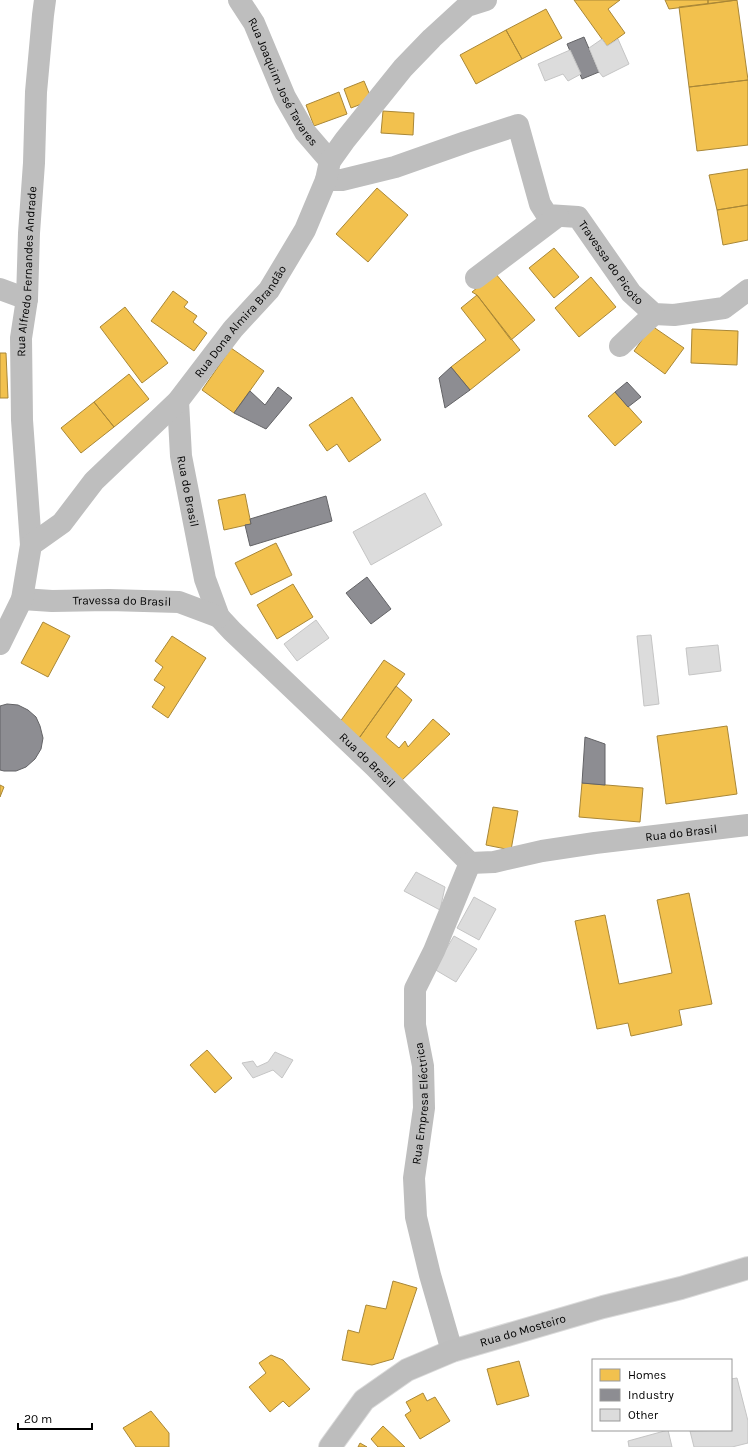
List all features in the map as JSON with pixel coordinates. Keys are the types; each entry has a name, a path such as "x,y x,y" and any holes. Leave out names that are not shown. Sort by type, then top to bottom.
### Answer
{"main road":[{"name":"Rua do Mosteiro","path":"330,1447 364,1400 407,1370 452,1351 603,1307 681,1288 748,1268"}],"street":[{"name":"Rua Alfredo Fernandes Andrade","path":"31,544 22,420 21,338 27,299 36,92 42,15 45,0"},
{"name":"Rua Joaquim José Tavares","path":"238,0 254,23 285,97 328,170"},
{"name":"Rua Dona Almira Brandão","path":"31,544 62,522 94,481 178,401 233,329 268,290 305,230 328,170 375,102 403,68 432,38 472,2"},
{"name":"Travessa do Picoto","path":"328,170 342,180 395,167 518,125 540,204 547,215 578,216 630,292 654,314 674,315 724,308 748,290"},
{"path":"476,278 558,216"},
{"path":"0,289 27,299"},
{"path":"620,346 654,314"},
{"name":"Rua do Brasil","path":"178,401 180,456 205,578 219,617 374,766 470,863 494,862 542,851 595,843 748,825"},
{"path":"0,644 22,599 31,544"},
{"name":"Travessa do Brasil","path":"22,599 52,601 109,600 179,602 219,617"},
{"name":"Rua Empresa Eléctrica","path":"452,1351 430,1275 416,1217 414,1178 424,1108 422,1066 415,1025 415,989 434,951 470,863"}],"building: Homes":[{"path":"574,0 620,0 608,9 625,33 607,46"},
{"path":"665,0 708,0 708,4 669,9"},
{"path":"708,0 737,0 708,4"},
{"path":"737,0 748,80 689,87 679,7"},
{"path":"546,9 562,38 522,59 506,30"},
{"path":"506,30 522,59 476,84 460,55"},
{"path":"748,80 748,145 697,151 689,87"},
{"path":"364,81 372,100 351,108 344,89"},
{"path":"339,92 347,114 314,126 306,105"},
{"path":"383,111 414,113 413,135 381,133"},
{"path":"748,169 748,205 717,210 709,175"},
{"path":"377,188 408,215 368,262 336,234"},
{"path":"748,205 748,240 723,245 717,210"},
{"path":"554,248 579,277 554,298 529,268"},
{"path":"495,273 535,320 511,340 477,295 472,292"},
{"path":"591,277 616,307 579,337 555,308"},
{"path":"173,291 188,302 184,307 197,316 193,322 207,333 194,351 151,321"},
{"path":"477,295 520,350 470,390 451,367 486,340 461,308"},
{"path":"125,307 168,363 142,383 100,327"},
{"path":"652,326 684,348 665,374 634,351"},
{"path":"692,329 738,331 737,365 691,363"},
{"path":"231,348 264,371 234,413 202,390"},
{"path":"0,353 6,353 8,398 0,398"},
{"path":"129,374 149,399 114,427 94,402"},
{"path":"615,392 642,422 615,446 588,416"},
{"path":"352,397 381,440 349,462 337,444 327,451 309,425"},
{"path":"94,402 114,427 81,453 61,428"},
{"path":"245,494 251,524 224,530 218,500"},
{"path":"276,543 292,575 251,595 235,563"},
{"path":"293,584 313,617 277,639 257,605"},
{"path":"43,622 70,636 48,677 21,663"},
{"path":"172,636 206,658 168,718 152,707 165,687 154,680 163,667 155,661"},
{"path":"384,660 405,674 357,741 337,726"},
{"path":"396,686 412,700 386,737 399,748 405,741 408,747 433,719 450,734 399,783 357,741"},
{"path":"727,726 737,794 666,804 657,736"},
{"path":"582,783 643,788 640,822 579,817"},
{"path":"0,785 4,787 0,797"},
{"path":"493,807 518,811 511,850 486,845"},
{"path":"689,893 712,1004 679,1010 682,1025 631,1036 628,1023 597,1029 575,921 605,915 619,984 672,973 657,900"},
{"path":"207,1050 232,1078 215,1093 190,1065"},
{"path":"393,1281 417,1288 393,1359 372,1365 342,1360 348,1330 359,1333 366,1305 386,1309"},
{"path":"271,1355 283,1360 310,1389 289,1407 283,1401 270,1412 249,1387 266,1373 259,1363"},
{"path":"519,1361 529,1396 497,1405 487,1369"},
{"path":"423,1393 427,1401 435,1397 450,1421 420,1439 405,1415 411,1411 406,1402"},
{"path":"151,1411 169,1433 169,1447 136,1447 123,1428"},
{"path":"383,1426 405,1447 378,1447 371,1439"},
{"path":"360,1443 367,1447 358,1447"}],"building: Industry":[{"path":"584,37 599,72 582,79 567,44"},
{"path":"451,367 470,390 445,408 439,378"},
{"path":"627,382 641,397 628,407 615,392"},
{"path":"278,387 292,398 266,429 234,413 250,391 265,405"},
{"path":"326,496 332,521 250,546 245,525 251,524 250,519"},
{"path":"367,577 391,609 371,624 346,593"},
{"path":"7,704 18,705 28,710 36,717 43,738 41,749 35,759 26,767 16,771 0,770 0,706"},
{"path":"585,737 605,744 605,785 582,783"}],"building: Other":[{"path":"602,39 607,46 618,39 629,64 603,77 599,72 589,48"},
{"path":"570,50 581,74 568,81 563,74 545,81 538,64"},
{"path":"425,493 442,525 371,565 353,532"},
{"path":"316,620 329,638 297,661 284,644"},
{"path":"651,635 659,704 644,706 637,636"},
{"path":"718,645 721,671 689,675 686,648"},
{"path":"416,872 445,887 440,910 404,891"},
{"path":"474,897 496,909 479,940 457,928"},
{"path":"454,936 477,949 456,982 434,969"},
{"path":"275,1052 293,1060 282,1078 273,1070 253,1078 242,1063 253,1061 257,1067 268,1062"},
{"path":"737,1378 748,1421 748,1443 732,1447 694,1447 690,1431 732,1431 732,1379"},
{"path":"668,1431 672,1447 629,1447 628,1441"}]}
